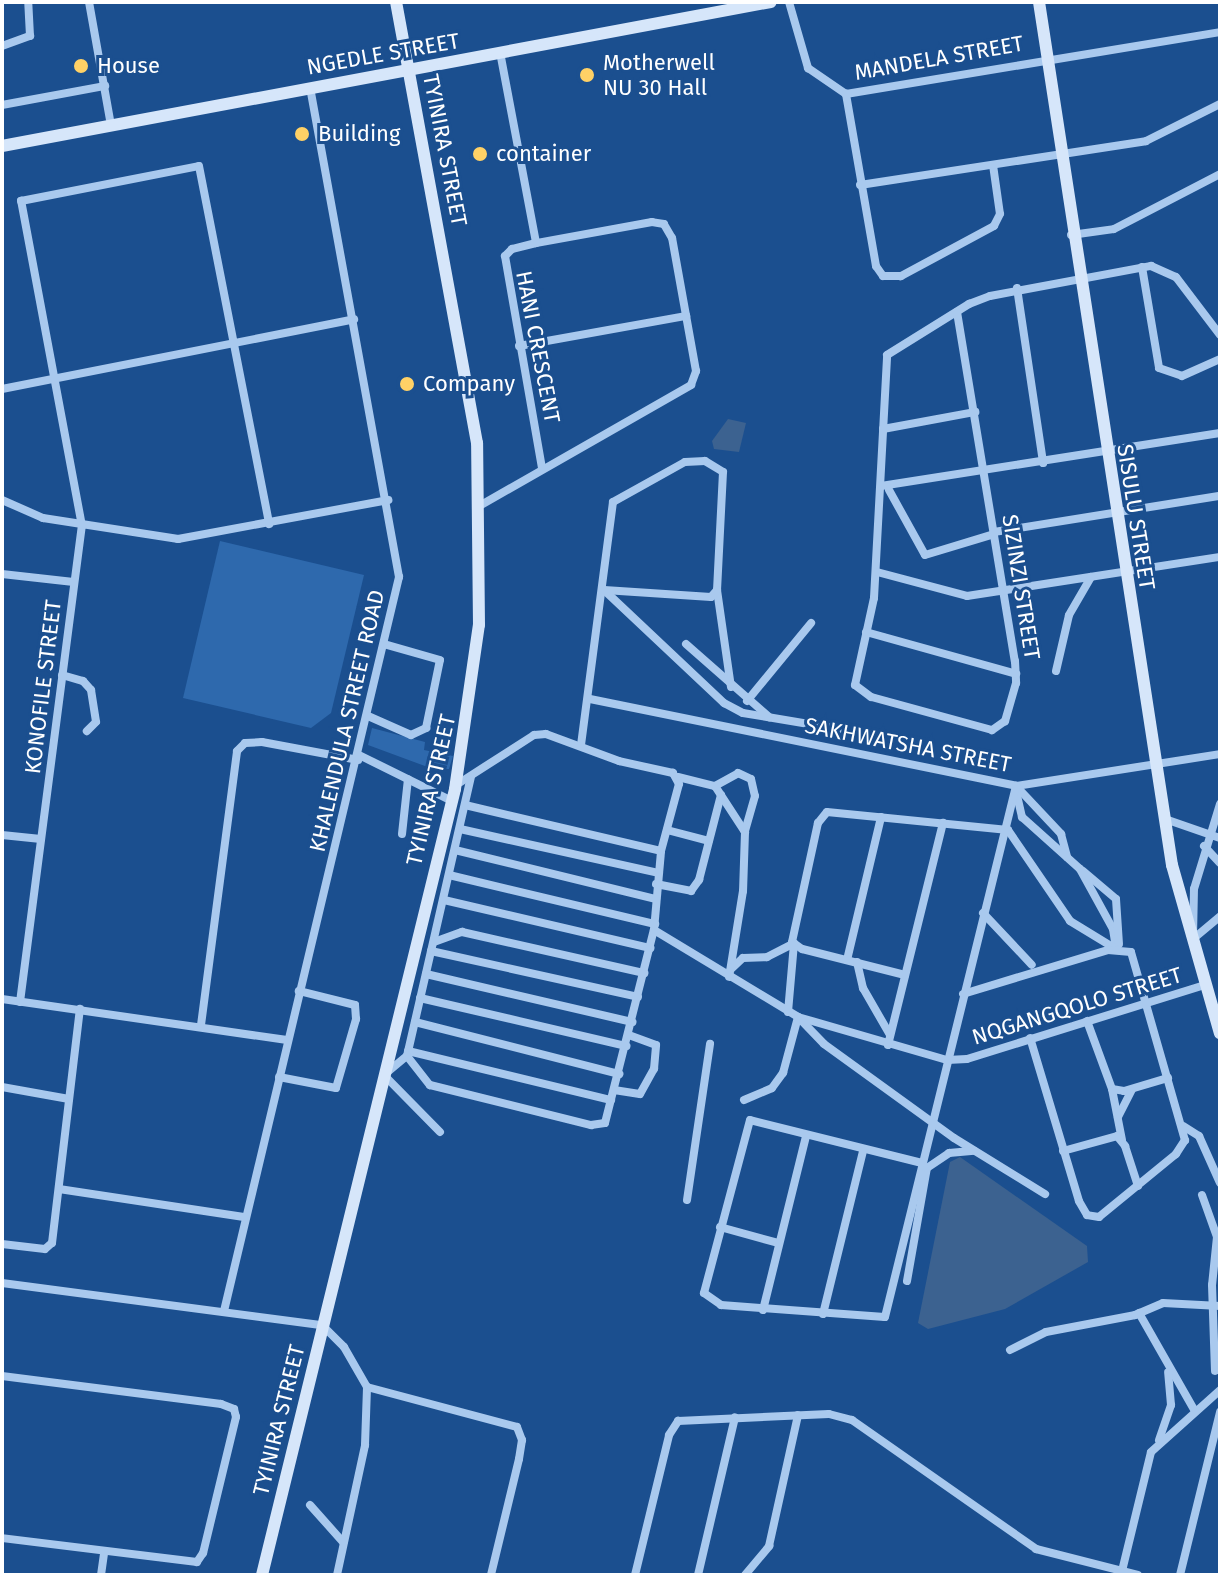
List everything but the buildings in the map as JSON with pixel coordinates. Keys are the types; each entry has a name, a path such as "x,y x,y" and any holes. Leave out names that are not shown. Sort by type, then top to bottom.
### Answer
{"street":[{"path":"2,46 30,36 28,2"},
{"path":"89,2 111,125"},
{"name":"TYINIRA STREET","path":"262,1575 384,1075 458,803 456,785 479,625 481,505 468,383 396,2"},
{"name":"NGEDLE STREET","path":"2,146 771,2"},
{"path":"789,2 808,68 846,94"},
{"name":"SISULU STREET","path":"1039,2 1071,235 1165,819 1192,941 1214,994 1220,1033"},
{"name":"MANDELA STREET","path":"993,165 1000,210 997,223 895,278 883,276 876,266 846,94 1047,58 1220,32"},
{"path":"500,52 536,243"},
{"path":"2,105 105,86"},
{"name":"KHALENDULA STREET ROAD","path":"224,1311 287,1040 359,758 399,577 388,500 310,87"},
{"path":"860,185 1146,141 1220,104"},
{"name":"KONOFILE STREET","path":"20,1002 82,526 21,201 199,166 234,345"},
{"path":"1071,235 1114,229 1220,174"},
{"name":"HANI CRESCENT","path":"481,505 542,467 691,385 696,371 672,238 664,224 652,222 536,243 512,249 504,262 542,467"},
{"path":"1220,335 1170,272 1142,267 1159,368 1182,376 1220,359"},
{"name":"SIZINZI STREET","path":"957,312 1016,674 1003,726 986,729 863,694 855,678 877,572 885,488 883,429 887,355 957,312 1017,288 1142,267"},
{"path":"1017,288 1043,463"},
{"path":"519,346 686,316"},
{"path":"2,389 354,319"},
{"path":"234,345 269,524"},
{"path":"883,429 975,412"},
{"path":"1220,433 885,488 925,555 994,533 1220,496"},
{"path":"581,745 590,699 613,502 685,462 705,461 723,472 717,590 731,688"},
{"path":"2,500 43,518 178,539 388,500"},
{"path":"877,572 957,595 1004,591 1220,557"},
{"path":"2,574 74,582"},
{"path":"1056,671 1069,615 1091,577"},
{"path":"604,590 711,597 717,590"},
{"path":"604,590 724,703 773,719 845,730"},
{"path":"747,701 811,623"},
{"path":"866,632 1016,674"},
{"path":"368,716 411,735 426,728 440,660 384,644"},
{"path":"686,644 731,688 773,719"},
{"path":"62,675 83,681 91,690 96,722 87,731"},
{"name":"SAKHWATSHA STREET","path":"590,699 1016,786 1220,754"},
{"path":"456,785 534,735 581,745 715,786 745,832"},
{"path":"201,1025 237,751 245,743 262,742 359,758 458,803 661,851"},
{"path":"715,786 738,773 751,779 755,796 745,832 743,891 729,977"},
{"path":"440,1132 384,1075 408,1053 460,829 458,803 471,776"},
{"path":"408,1053 430,1085 591,1125 605,1123 655,927 661,851 678,777"},
{"path":"402,834 408,779"},
{"path":"922,1163 863,1151 750,1120 704,1293 716,1304 885,1317 1016,786"},
{"path":"1016,786 1022,817 1116,899 1122,927 1116,949"},
{"path":"1016,786 1061,834 1067,857"},
{"path":"656,884 691,891 699,880 721,795"},
{"path":"1192,941 1194,889 1204,846 1220,804"},
{"path":"788,1012 794,943 792,931 821,816 835,810 1004,830 1019,839 1070,921 1116,949 1131,952 1183,1126 1182,1146 1106,1214 1087,1215 1063,1151 1030,1038"},
{"path":"881,817 852,961 889,1040"},
{"path":"1165,819 1220,838"},
{"path":"889,1040 943,823"},
{"path":"460,829 658,873"},
{"path":"667,830 709,841"},
{"path":"2,835 41,839"},
{"path":"1204,846 1220,863"},
{"path":"455,850 656,899"},
{"path":"1080,869 1113,929 1116,949"},
{"name":"NQGANGQOLO STREET","path":"449,875 655,927 729,977 798,1017 889,1040 947,1060 967,1059 1145,1003 1214,994"},
{"path":"444,900 650,948"},
{"path":"983,913 1032,965"},
{"path":"1192,941 1220,916"},
{"path":"433,946 462,932 644,973"},
{"path":"729,977 743,958 767,957 794,943 905,975"},
{"path":"433,946 638,997"},
{"path":"963,994 1116,949"},
{"path":"426,974 632,1022"},
{"path":"279,1077 336,1088 357,1012 355,1005 299,991"},
{"path":"420,998 626,1046"},
{"path":"2,999 201,1025 287,1040"},
{"path":"2,1244 49,1247 59,1189 80,1009"},
{"path":"744,1100 772,1088 783,1073 798,1017"},
{"path":"798,1017 824,1044 933,1118 975,1151 1045,1194"},
{"path":"1087,1021 1112,1089 1122,1140 1138,1186"},
{"path":"415,1022 619,1074"},
{"path":"614,1090 640,1094 654,1069 656,1045 629,1035"},
{"path":"687,1200 710,1044"},
{"path":"408,1053 611,1100"},
{"path":"1112,1089 1132,1090 1168,1078"},
{"path":"2,1087 69,1099"},
{"path":"1117,1119 1132,1090"},
{"path":"1183,1126 1199,1136 1220,1183"},
{"path":"763,1310 806,1136"},
{"path":"1063,1151 1110,1136 1122,1140"},
{"path":"823,1314 863,1151"},
{"path":"907,1281 927,1168 949,1153 975,1151"},
{"path":"59,1189 244,1217"},
{"path":"1202,1195 1217,1237 1215,1371"},
{"path":"720,1227 778,1243"},
{"path":"2,1283 322,1325 344,1347 367,1387 365,1445 337,1575"},
{"path":"1010,1350 1046,1332 1139,1313 1179,1300 1216,1305"},
{"path":"1139,1313 1195,1411"},
{"path":"1122,1571 1150,1458 1171,1405 1165,1359"},
{"path":"2,1376 234,1409 235,1426 201,1558 187,1564 2,1538"},
{"path":"367,1387 517,1427 522,1440 519,1459 491,1575"},
{"path":"1157,1445 1220,1390"},
{"path":"1180,1575 1220,1412"},
{"path":"745,1575 769,1546 798,1415"},
{"path":"635,1575 674,1424 689,1417 798,1415 843,1416 1036,1549 1111,1572 1138,1575"},
{"path":"698,1575 735,1417"},
{"path":"310,1505 343,1536 344,1546"},
{"path":"101,1575 104,1554"}],"shaded area":[{"path":"728,419 746,423 739,452 714,449 712,441"},
{"path":"220,541 364,575 331,713 311,728 183,698"},
{"path":"372,728 425,742 424,750 453,756 449,769 433,769 368,745"},
{"path":"960,1157 1087,1246 1088,1262 1005,1309 928,1329 918,1323 950,1162"}],"place":[{"name":"House","path":"81,66"},
{"name":"Motherwell NU 30 Hall","path":"587,75"},
{"name":"Building","path":"302,134"},
{"name":"container","path":"480,154"},
{"name":"Company","path":"407,384"}]}
